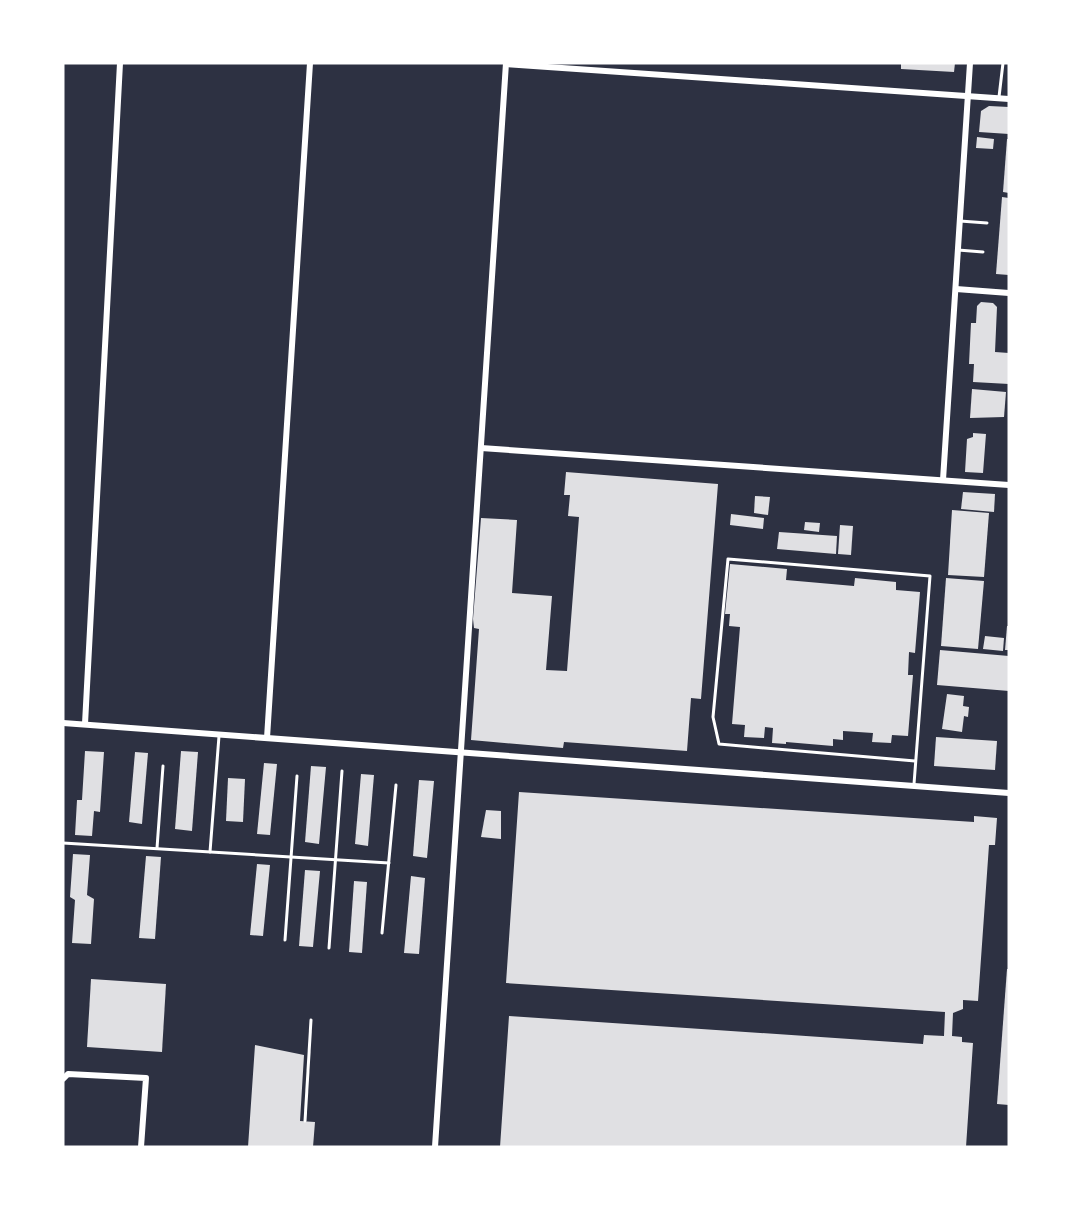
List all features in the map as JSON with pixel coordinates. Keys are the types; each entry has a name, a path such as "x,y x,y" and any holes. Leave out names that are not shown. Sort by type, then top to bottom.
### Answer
{"street":[{"path":"85,724 120,63"},
{"path":"267,738 310,63"},
{"path":"435,1147 506,63 1009,99"},
{"path":"943,480 970,63"},
{"path":"956,290 1009,293"},
{"path":"481,448 1009,485"},
{"path":"63,723 1009,793"},
{"path":"63,1079 68,1074 146,1078 141,1147"}],"lane":[{"path":"998,98 1003,63"},
{"path":"960,221 987,223"},
{"path":"958,250 983,252"},
{"path":"914,786 930,576 728,559 712,717 719,744 915,761"},
{"path":"210,852 219,734"},
{"path":"157,849 163,766"},
{"path":"329,948 342,771"},
{"path":"285,940 297,776"},
{"path":"382,933 396,785"},
{"path":"63,843 389,863"},
{"path":"305,1121 311,1020"}],"building":[{"path":"901,63 955,63 954,72 901,69"},
{"path":"989,106 1009,107 1009,134 979,132 981,111"},
{"path":"977,137 994,139 993,149 976,148"},
{"path":"1007,139 1009,139 1009,193 1003,192"},
{"path":"1002,197 1009,198 1009,275 996,274"},
{"path":"981,302 993,303 997,307 995,352 1009,353 1009,384 973,382 974,364 969,364 971,323 976,323 977,306"},
{"path":"972,389 1006,392 1004,417 970,418"},
{"path":"973,433 986,434 983,473 965,472 967,439 973,437"},
{"path":"566,472 718,484 701,699 691,698 687,751 564,742 563,748 471,740 479,629 474,628 473,619 481,518 517,520 512,593 552,596 546,670 567,671 579,517 568,516 570,495 564,495"},
{"path":"963,492 995,494 994,512 961,509"},
{"path":"755,496 770,497 768,515 754,513"},
{"path":"952,510 989,513 984,577 948,575"},
{"path":"731,514 764,518 763,529 730,525"},
{"path":"805,522 820,523 819,532 804,530"},
{"path":"840,525 853,526 851,555 838,554"},
{"path":"779,532 837,536 836,554 777,549"},
{"path":"730,564 787,569 786,580 854,586 855,578 896,582 896,590 920,592 915,653 909,652 908,675 913,675 908,736 892,735 891,743 872,742 873,733 843,731 843,740 833,739 833,746 786,742 786,744 772,743 773,728 765,727 764,738 744,737 745,725 732,724 740,627 729,626 730,614 725,614"},
{"path":"946,578 984,581 978,649 941,646"},
{"path":"1007,626 1009,626 1009,650 1005,650"},
{"path":"985,636 1004,638 1003,651 983,649"},
{"path":"940,650 1009,656 1009,691 937,685"},
{"path":"947,694 964,696 963,706 969,707 968,717 964,716 962,732 942,729"},
{"path":"936,737 997,741 995,770 934,766"},
{"path":"85,751 104,752 100,812 94,811 92,836 75,835 77,800 82,800"},
{"path":"181,751 198,752 192,831 175,829"},
{"path":"135,752 148,753 142,824 129,822"},
{"path":"264,763 277,764 270,835 257,834"},
{"path":"311,766 326,767 319,844 305,842"},
{"path":"361,774 374,775 368,846 355,844"},
{"path":"228,778 245,779 243,822 226,821"},
{"path":"419,780 434,781 427,858 413,856"},
{"path":"519,792 974,822 974,816 997,818 995,845 989,845 978,1001 963,1000 963,1009 953,1013 952,1036 962,1037 962,1042 973,1043 966,1147 500,1147 509,1016 923,1044 924,1035 944,1036 945,1012 506,983"},
{"path":"486,810 501,811 501,839 481,837"},
{"path":"73,854 90,855 87,895 94,899 91,944 72,943 75,900 70,897"},
{"path":"146,856 161,857 155,939 139,938"},
{"path":"257,864 270,865 263,936 250,935"},
{"path":"305,870 320,871 313,947 299,946"},
{"path":"411,876 425,878 419,954 404,953"},
{"path":"354,881 367,882 362,953 349,952"},
{"path":"1007,969 1009,969 1009,1105 997,1104"},
{"path":"91,979 166,984 162,1052 87,1047"},
{"path":"255,1045 304,1055 300,1121 315,1122 313,1147 248,1147"}]}
